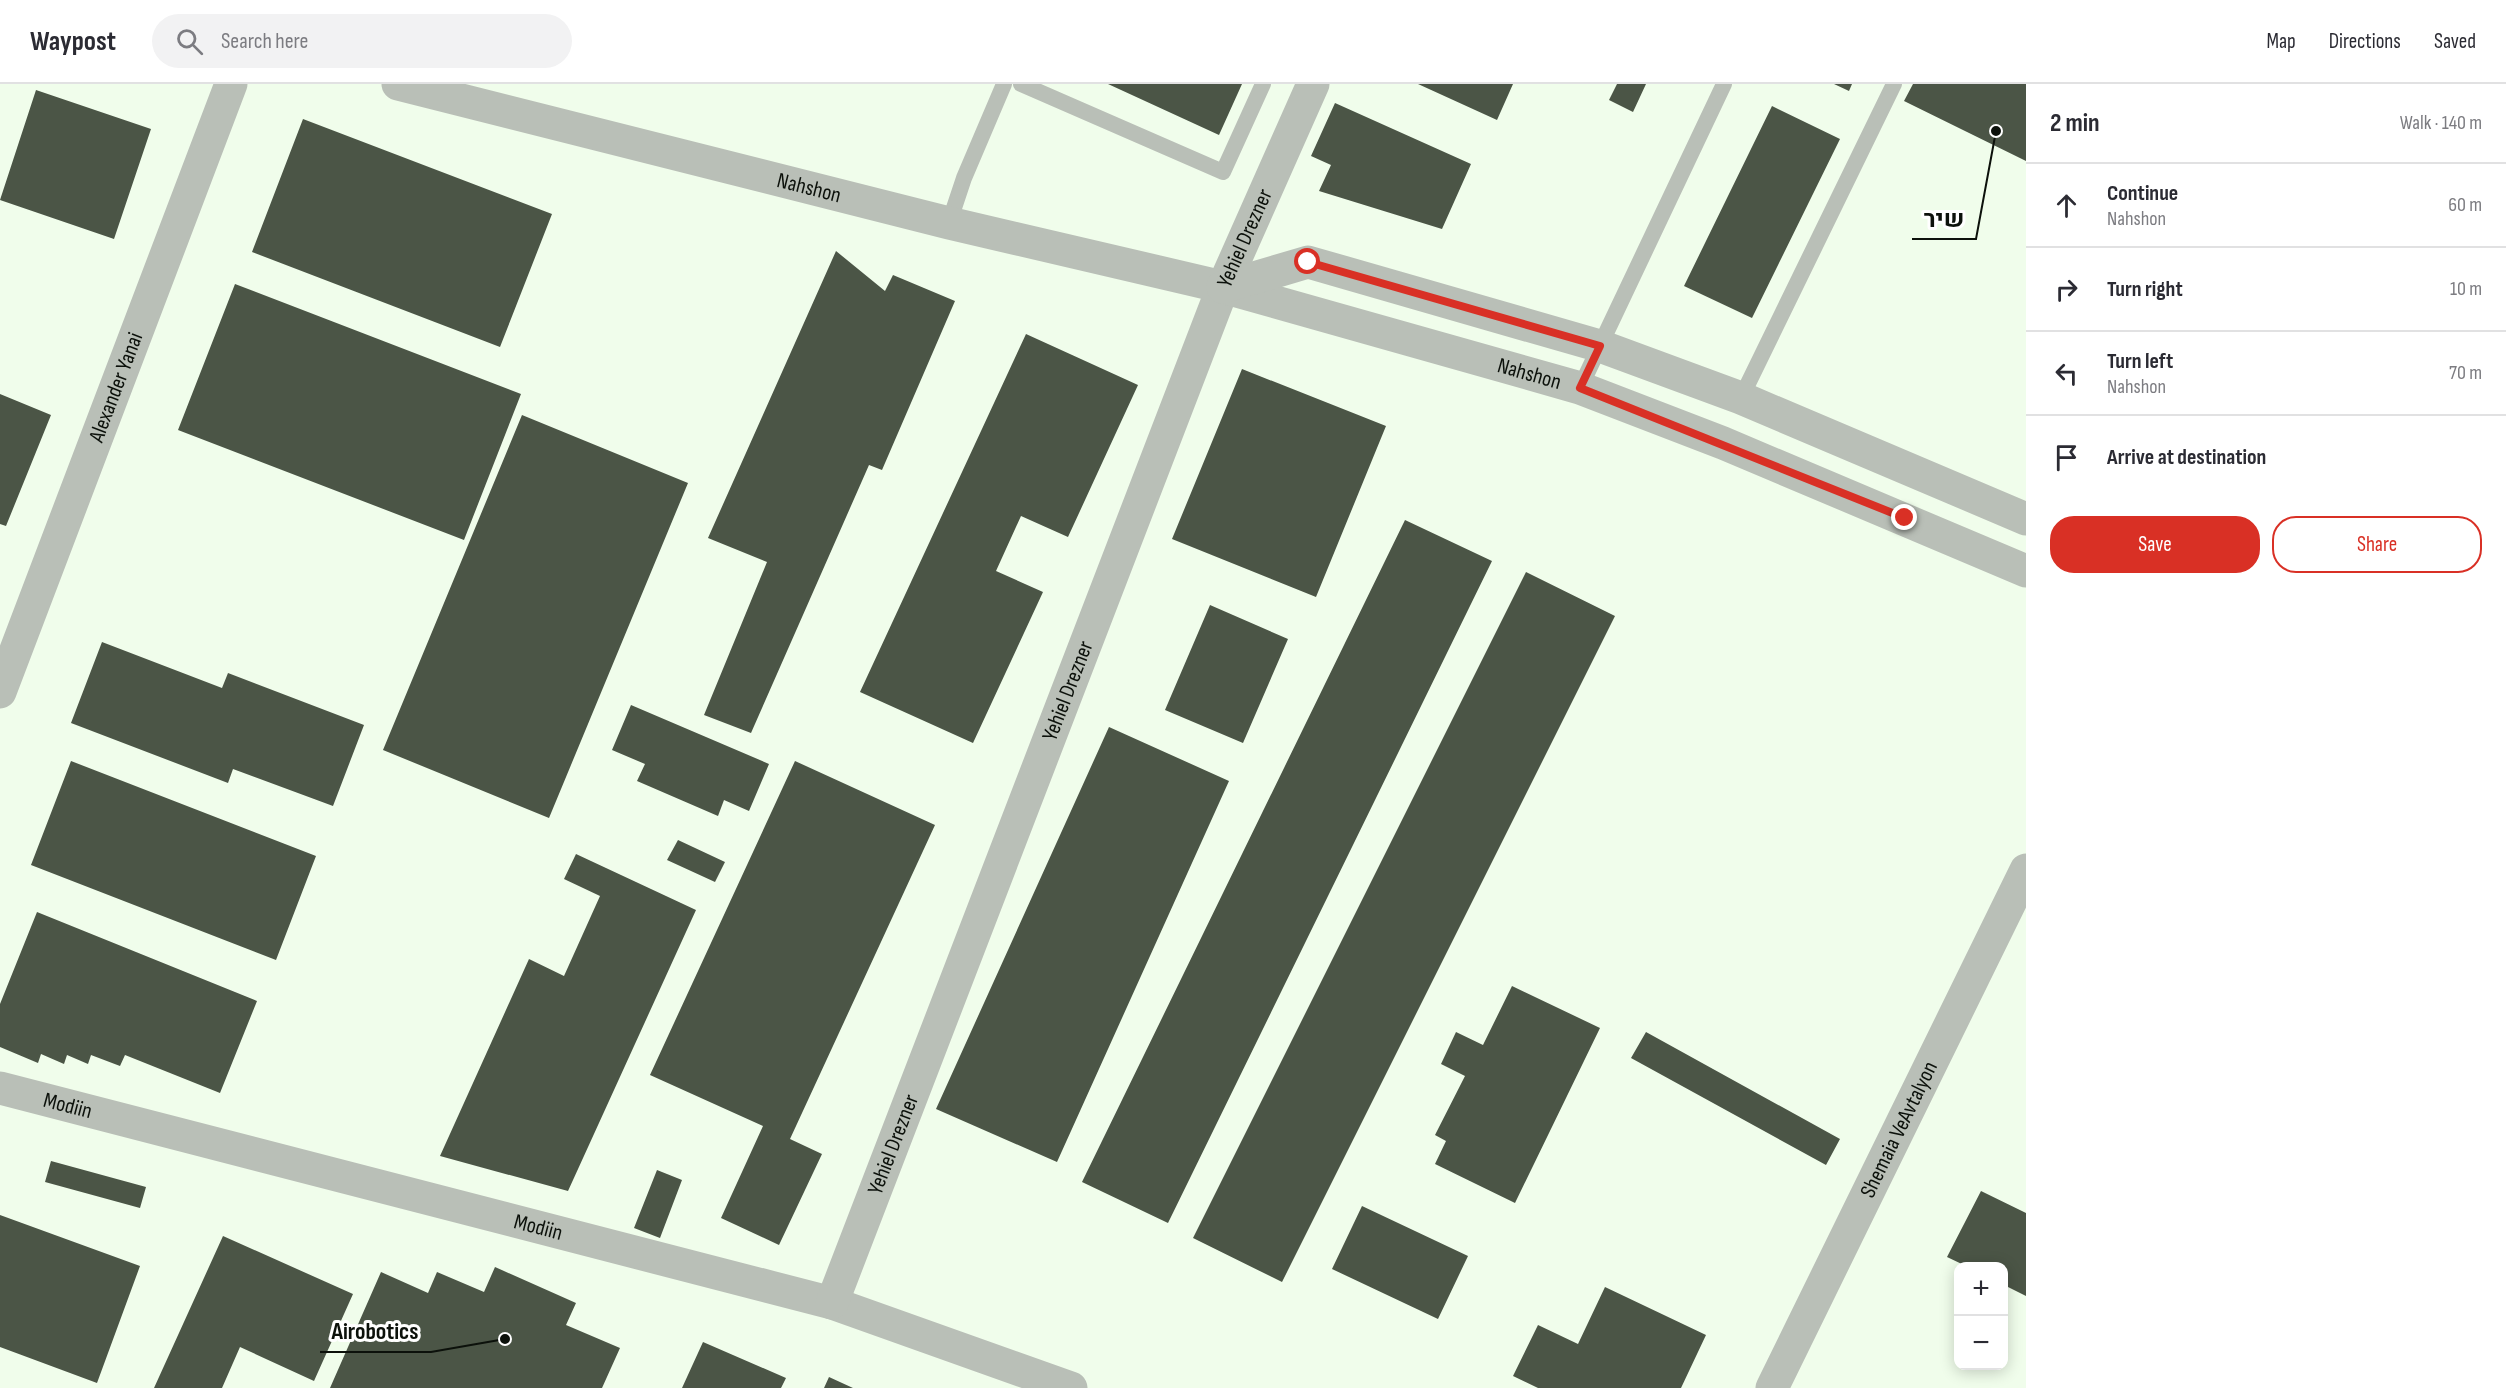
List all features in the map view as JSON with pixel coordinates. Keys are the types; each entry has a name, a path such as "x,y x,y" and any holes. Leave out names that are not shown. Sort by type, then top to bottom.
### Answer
{"street":[{"name":"Alexander Yanai","path":"0,692 231,84"},
{"name":"Nahshon","path":"399,84 949,223 1223,287 1580,388 1722,443 2026,571"},
{"name":"Yehiel Drezner","path":"832,1303 1223,287 1313,84"},
{"name":"Nahshon","path":"1223,287 1308,262 1600,346 1741,398 2026,519"},
{"name":"Shemaia VeAvtalyon","path":"1772,1388 2026,870"},
{"name":"Modiin","path":"0,1088 832,1303 1071,1388"}],"lane":[{"path":"949,223 964,178 1004,84"},
{"path":"1022,84 1223,172 1263,84"},
{"path":"1580,388 1724,84"},
{"path":"1741,398 1894,84"}],"building":[{"path":"1108,84 1242,84 1219,135"},
{"path":"1418,84 1513,84 1497,120"},
{"path":"1617,84 1646,84 1633,112 1609,100"},
{"path":"1834,84 1852,84 1849,91"},
{"path":"1913,84 2026,84 2026,161 1904,101"},
{"path":"36,90 151,129 114,239 0,200"},
{"path":"1335,103 1471,164 1442,229 1319,191 1331,165 1311,156"},
{"path":"1772,106 1840,139 1752,318 1684,286"},
{"path":"303,119 552,214 500,347 252,252"},
{"path":"836,251 885,291 893,275 955,301 882,470 869,465 751,733 704,715 767,562 708,538"},
{"path":"235,284 521,394 464,540 178,430"},
{"path":"1026,334 1138,385 1068,537 1021,516 996,571 1043,592 973,743 860,692"},
{"path":"1242,369 1386,426 1316,597 1172,539"},
{"path":"0,394 51,415 6,526 0,524"},
{"path":"522,415 688,483 549,818 383,750"},
{"path":"1405,520 1492,561 1168,1223 1082,1182"},
{"path":"1526,572 1615,616 1282,1282 1193,1238"},
{"path":"1210,605 1288,639 1243,743 1165,710"},
{"path":"102,642 222,688 228,673 364,725 333,806 233,769 228,783 71,723"},
{"path":"631,705 769,764 749,811 724,800 718,816 637,781 645,764 612,750"},
{"path":"1109,727 1229,781 1057,1162 936,1109"},
{"path":"71,761 316,856 276,960 31,865"},
{"path":"795,761 935,825 790,1139 822,1154 779,1245 721,1218 763,1126 650,1075"},
{"path":"678,840 725,862 715,882 667,860"},
{"path":"576,854 696,910 568,1191 440,1156 529,959 564,976 600,896 564,879"},
{"path":"37,912 257,1001 220,1093 125,1055 120,1066 91,1055 88,1064 67,1055 64,1064 41,1054 38,1063 0,1047 0,1004"},
{"path":"1512,986 1600,1028 1515,1203 1435,1164 1446,1141 1435,1135 1465,1076 1441,1064 1456,1032 1483,1045"},
{"path":"1646,1032 1840,1139 1826,1165 1631,1058"},
{"path":"51,1161 146,1187 140,1208 45,1182"},
{"path":"657,1170 682,1180 660,1238 634,1228"},
{"path":"1981,1191 2026,1213 2026,1296 2008,1287 2008,1262 1958,1262 1947,1257"},
{"path":"1362,1206 1468,1256 1438,1319 1332,1269"},
{"path":"0,1215 140,1266 97,1383 0,1347"},
{"path":"223,1236 353,1294 314,1381 240,1347 222,1388 154,1388"},
{"path":"495,1267 576,1303 566,1325 620,1348 602,1388 330,1388 381,1272 428,1293 437,1272 484,1292"},
{"path":"1605,1287 1706,1335 1681,1388 1538,1388 1513,1376 1538,1325 1578,1344"},
{"path":"703,1342 786,1378 781,1388 682,1388"},
{"path":"829,1377 853,1388 824,1388"}],"place":[{"name":"שיר","path":"1996,131"},
{"name":"Airobotics","path":"505,1339"}],"route":[{"path":"1308,262 1600,346 1580,388 1905,518"}]}
